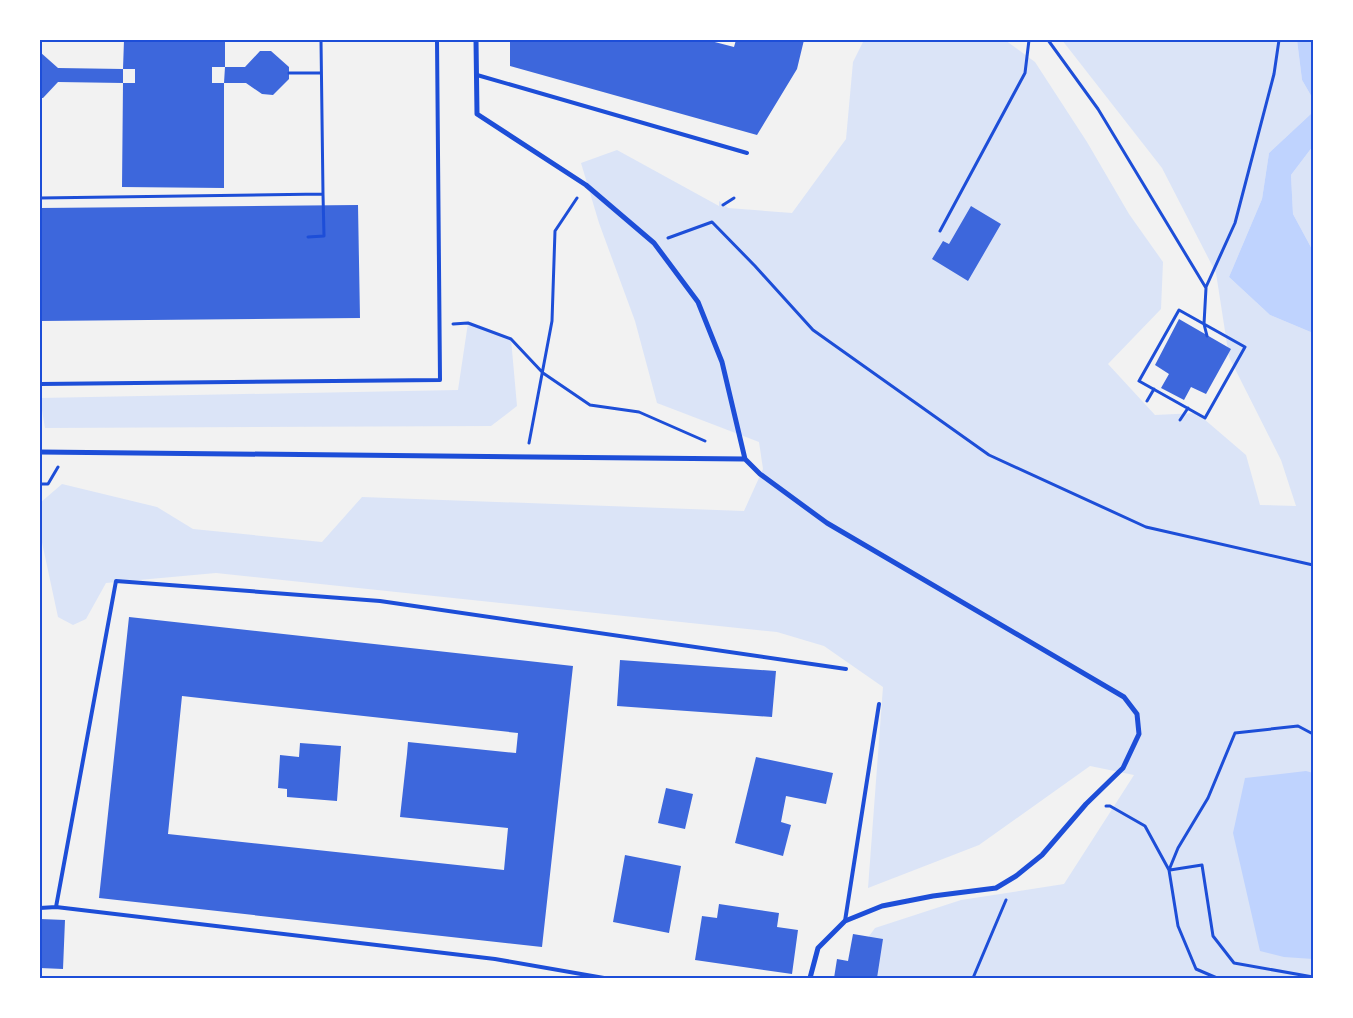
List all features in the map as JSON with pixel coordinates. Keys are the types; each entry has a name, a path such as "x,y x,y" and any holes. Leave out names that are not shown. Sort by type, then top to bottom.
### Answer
{"street":[{"path":"476,40 477,114 586,185 654,243 698,302 722,362 745,459 760,474 827,523 1124,697 1137,714 1139,734 1123,768 1086,804 1042,855 1016,876 996,888 933,896 882,906 845,921 818,948 810,978"},
{"path":"40,452 745,459"}],"lane":[{"path":"40,384 440,380 437,40"},
{"path":"477,75 747,153"},
{"path":"56,907 116,581 380,601 846,669"},
{"path":"845,921 878,704"},
{"path":"40,908 56,907 495,959 604,978"}],"path":[{"path":"308,236 324,236 321,40"},
{"path":"940,231 1025,73 1029,40"},
{"path":"1048,40 1098,109 1206,288"},
{"path":"1207,336 1204,324 1206,288 1235,224 1274,74 1280,40"},
{"path":"289,73 321,73"},
{"path":"526,457 552,321 556,231 586,185"},
{"path":"40,198 323,194"},
{"path":"723,205 734,198"},
{"path":"654,243 712,222 813,330 989,455 1146,527 1313,564"},
{"path":"1179,310 1204,324 1245,347 1205,418 1139,381 1179,310"},
{"path":"440,325 468,323 511,339 543,373 590,405 639,412 709,443"},
{"path":"1147,401 1154,389"},
{"path":"1180,420 1188,408"},
{"path":"1169,870 1178,848 1208,798 1235,733 1298,726 1313,734"},
{"path":"1086,804 1110,806 1145,826 1169,870 1178,926 1196,969 1218,978"},
{"path":"1169,870 1202,865 1212,936 1234,963 1313,977"},
{"path":"973,978 1016,876"}],"shaded area":[{"path":"864,40 1005,40 1035,62 1087,142 1129,214 1163,262 1161,309 1108,364 1155,415 1197,413 1246,455 1260,505 1296,506 1281,460 1229,357 1216,273 1162,168 1062,40 1297,40 1302,80 1313,99 1313,112 1269,153 1262,199 1229,277 1270,315 1313,333 1313,978 842,978 844,971 875,928 961,900 1064,884 1134,775 1090,766 979,845 868,888 883,687 824,646 777,632 216,573 106,583 86,619 73,625 58,617 40,533 40,503 62,484 157,507 193,529 322,542 362,497 744,511 763,469 759,442 657,403 635,321 599,223 581,163 617,150 719,206 719,201 728,208 792,213 846,139 853,62"},
{"path":"1313,146 1313,251 1293,214 1291,175"},
{"path":"468,323 511,339 517,406 491,426 45,428 40,398 458,390"}],"water":[{"path":"1297,40 1313,40 1313,99 1302,80"},
{"path":"1313,112 1313,146 1291,175 1293,214 1313,251 1313,333 1270,315 1229,277 1262,199 1269,153"},
{"path":"1306,771 1313,773 1313,959 1284,957 1260,951 1233,833 1245,778"}],"building":[{"path":"124,40 225,40 225,67 212,67 212,83 224,83 224,188 122,187 123,83 135,83 135,69 123,69"},
{"path":"510,40 707,40 734,47 736,40 804,40 797,69 757,135 510,66"},
{"path":"260,51 271,51 289,67 289,79 273,95 262,94 246,83 224,83 225,67 245,67"},
{"path":"40,52 58,68 123,69 123,83 58,82 43,98 40,98"},
{"path":"358,205 360,318 40,321 40,208"},
{"path":"971,206 1001,224 968,281 932,259 943,241 949,244"},
{"path":"1179,319 1231,349 1206,394 1191,387 1184,400 1161,388 1169,374 1155,365"},
{"path":"129,617 573,666 542,947 99,898","holes":["182,696 518,733 516,753 408,742 400,817 508,828 504,870 168,834"]},
{"path":"620,660 776,671 772,717 617,706"},
{"path":"300,743 341,746 337,801 287,797 287,789 278,788 280,755 299,757"},
{"path":"756,757 833,773 826,804 786,796 781,822 791,825 783,856 735,843"},
{"path":"666,788 693,794 685,829 658,823"},
{"path":"625,855 681,866 669,933 613,922"},
{"path":"719,904 779,913 777,927 798,930 792,974 695,960 702,916 717,918"},
{"path":"40,919 65,920 63,969 40,968"},
{"path":"853,934 883,939 877,978 834,978 837,959 848,961"}]}
